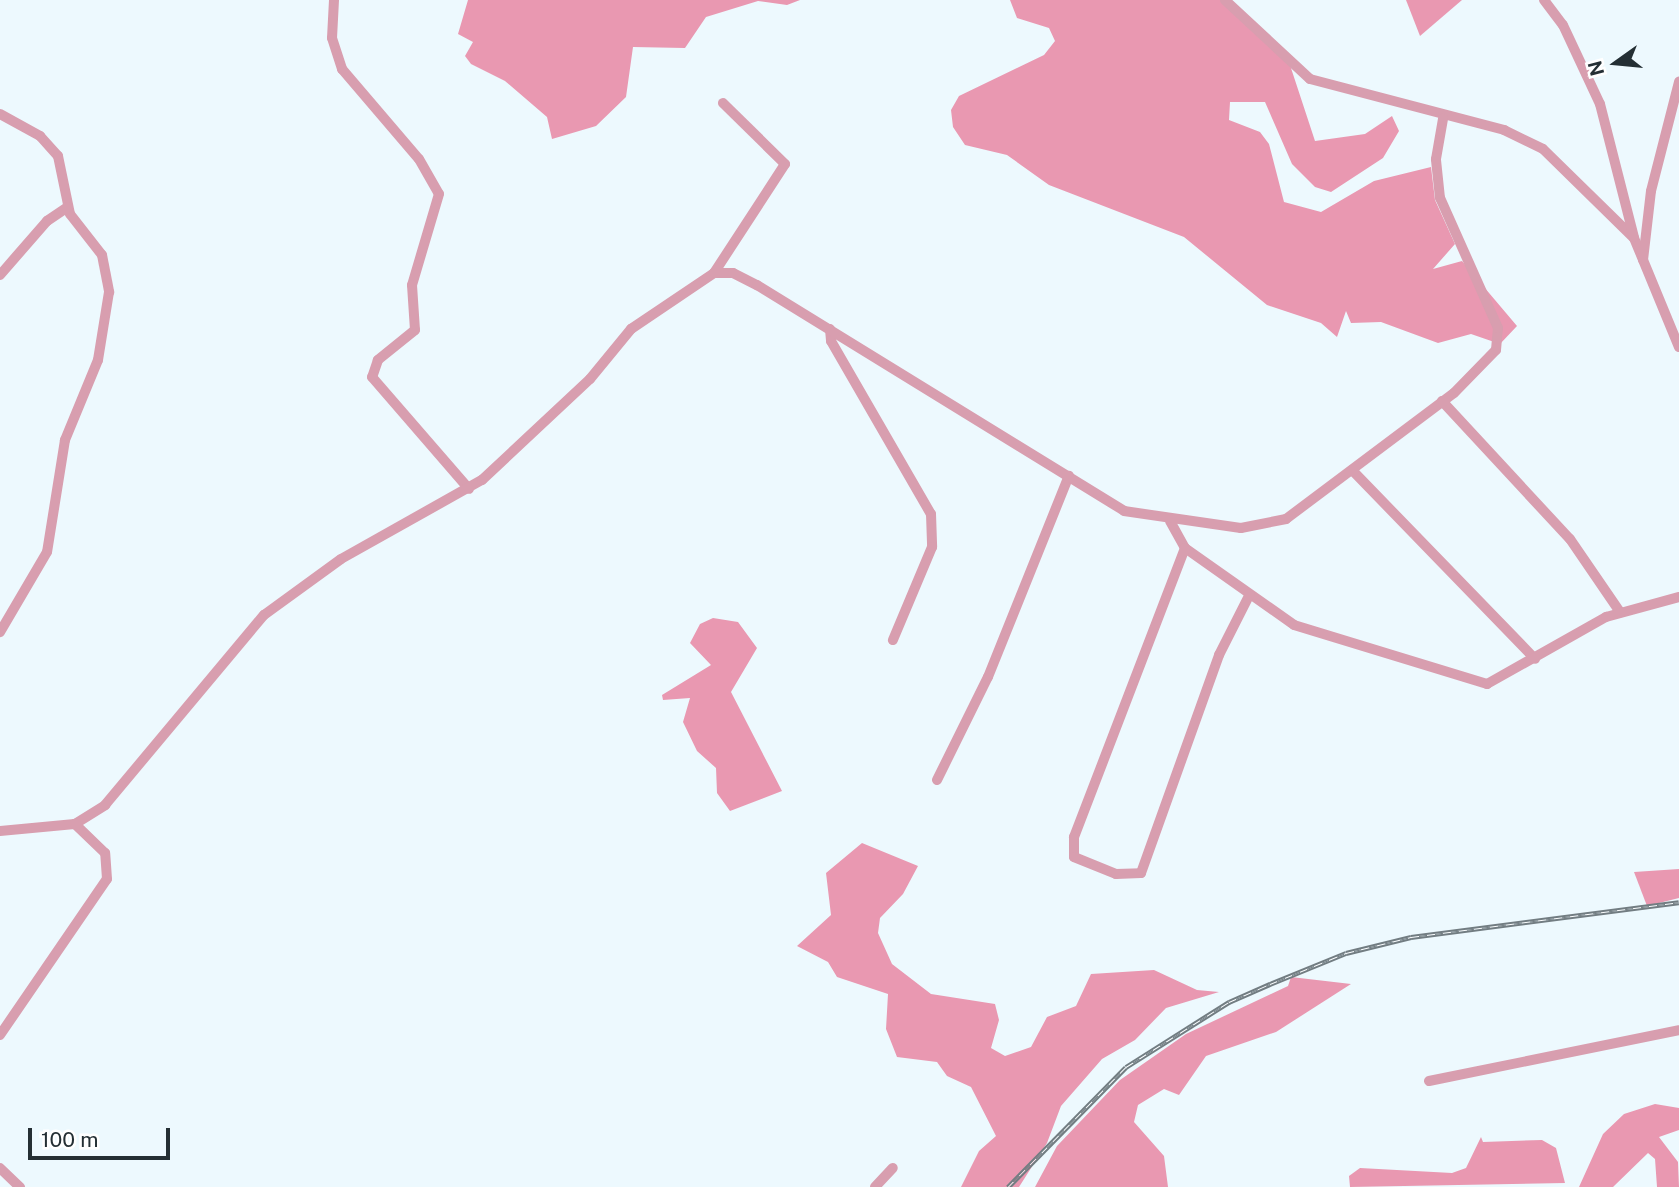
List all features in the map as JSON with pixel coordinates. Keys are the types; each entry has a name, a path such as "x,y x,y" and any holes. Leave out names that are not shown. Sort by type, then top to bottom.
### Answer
{"street":[{"path":"334,0 332,38 342,69 419,159 439,194 412,285 415,330 377,360 372,377 469,489"},
{"path":"1224,0 1310,79 1443,119 1504,130 1543,149 1634,238"},
{"path":"1544,0 1563,25 1600,104 1634,238 1679,347"},
{"path":"1643,260 1651,191 1679,82"},
{"path":"0,831 75,824 116,794 264,615 341,559 469,489 564,405 631,329 714,273 785,164 723,103"},
{"path":"0,114 52,148 68,207 107,268 105,324 98,360 65,440 43,563 0,632"},
{"path":"714,273 733,273 830,329 1124,511 1170,521 1241,528 1275,523 1352,470 1486,366 1499,332 1440,198 1436,159 1443,119"},
{"path":"0,275 47,221 68,207"},
{"path":"830,329 831,341 931,514 932,547 893,640"},
{"path":"1442,401 1570,539 1620,612"},
{"path":"1352,470 1535,659"},
{"path":"937,780 988,677 1069,476"},
{"path":"1170,521 1185,548 1303,629 1487,684 1620,612 1679,597"},
{"path":"1185,548 1074,837 1074,857 1116,874 1141,873 1219,655 1250,594"},
{"path":"0,1035 107,879 105,853 75,824"},
{"path":"1429,1082 1679,1030"},
{"path":"0,1168 20,1187"},
{"path":"875,1187 893,1168"}],"shaded area":[{"path":"468,0 800,0 787,5 758,1 706,17 685,48 633,47 626,97 596,126 552,139 547,117 505,81 471,64 465,56 473,42 458,34"},
{"path":"1010,0 1224,0 1290,65 1315,141 1365,134 1392,116 1399,131 1383,158 1331,192 1315,187 1292,164 1265,102 1230,102 1229,120 1260,132 1269,144 1284,202 1321,212 1374,181 1431,167 1435,200 1455,244 1433,269 1462,261 1517,326 1500,344 1471,334 1438,343 1381,322 1351,323 1346,311 1337,337 1321,323 1267,305 1184,237 1049,185 1007,155 965,145 953,127 951,110 959,96 1044,55 1055,41 1049,28 1017,18"},
{"path":"1406,0 1462,0 1420,36"},
{"path":"713,618 738,622 757,648 731,692 782,791 730,811 717,793 716,768 697,751 683,722 690,698 663,700 662,695 711,665 690,643 700,624"},
{"path":"862,843 918,866 903,894 880,918 878,933 892,964 931,994 995,1004 999,1020 991,1048 1005,1056 1031,1047 1047,1017 1076,1006 1091,974 1154,970 1197,990 1219,992 1166,1008 1135,1040 1102,1059 1061,1106 1047,1143 1019,1187 961,1187 979,1151 996,1136 971,1087 947,1076 937,1062 897,1057 886,1029 888,994 837,977 828,962 797,946 831,915 826,873"},
{"path":"1679,869 1679,898 1647,906 1634,872"},
{"path":"1291,977 1351,984 1276,1032 1206,1056 1179,1095 1164,1089 1138,1105 1134,1122 1164,1156 1168,1187 1035,1187 1057,1146 1120,1080 1186,1034 1288,986"},
{"path":"1655,1104 1679,1108 1679,1130 1659,1137 1678,1162 1679,1187 1657,1187 1655,1159 1648,1153 1613,1187 1579,1187 1603,1134 1624,1114"},
{"path":"1481,1137 1483,1142 1542,1140 1556,1148 1565,1183 1350,1187 1349,1176 1360,1168 1452,1173 1466,1168"}],"railway":[{"path":"1008,1187 1126,1067 1229,1002 1270,984 1346,953 1411,937 1679,902"}]}
